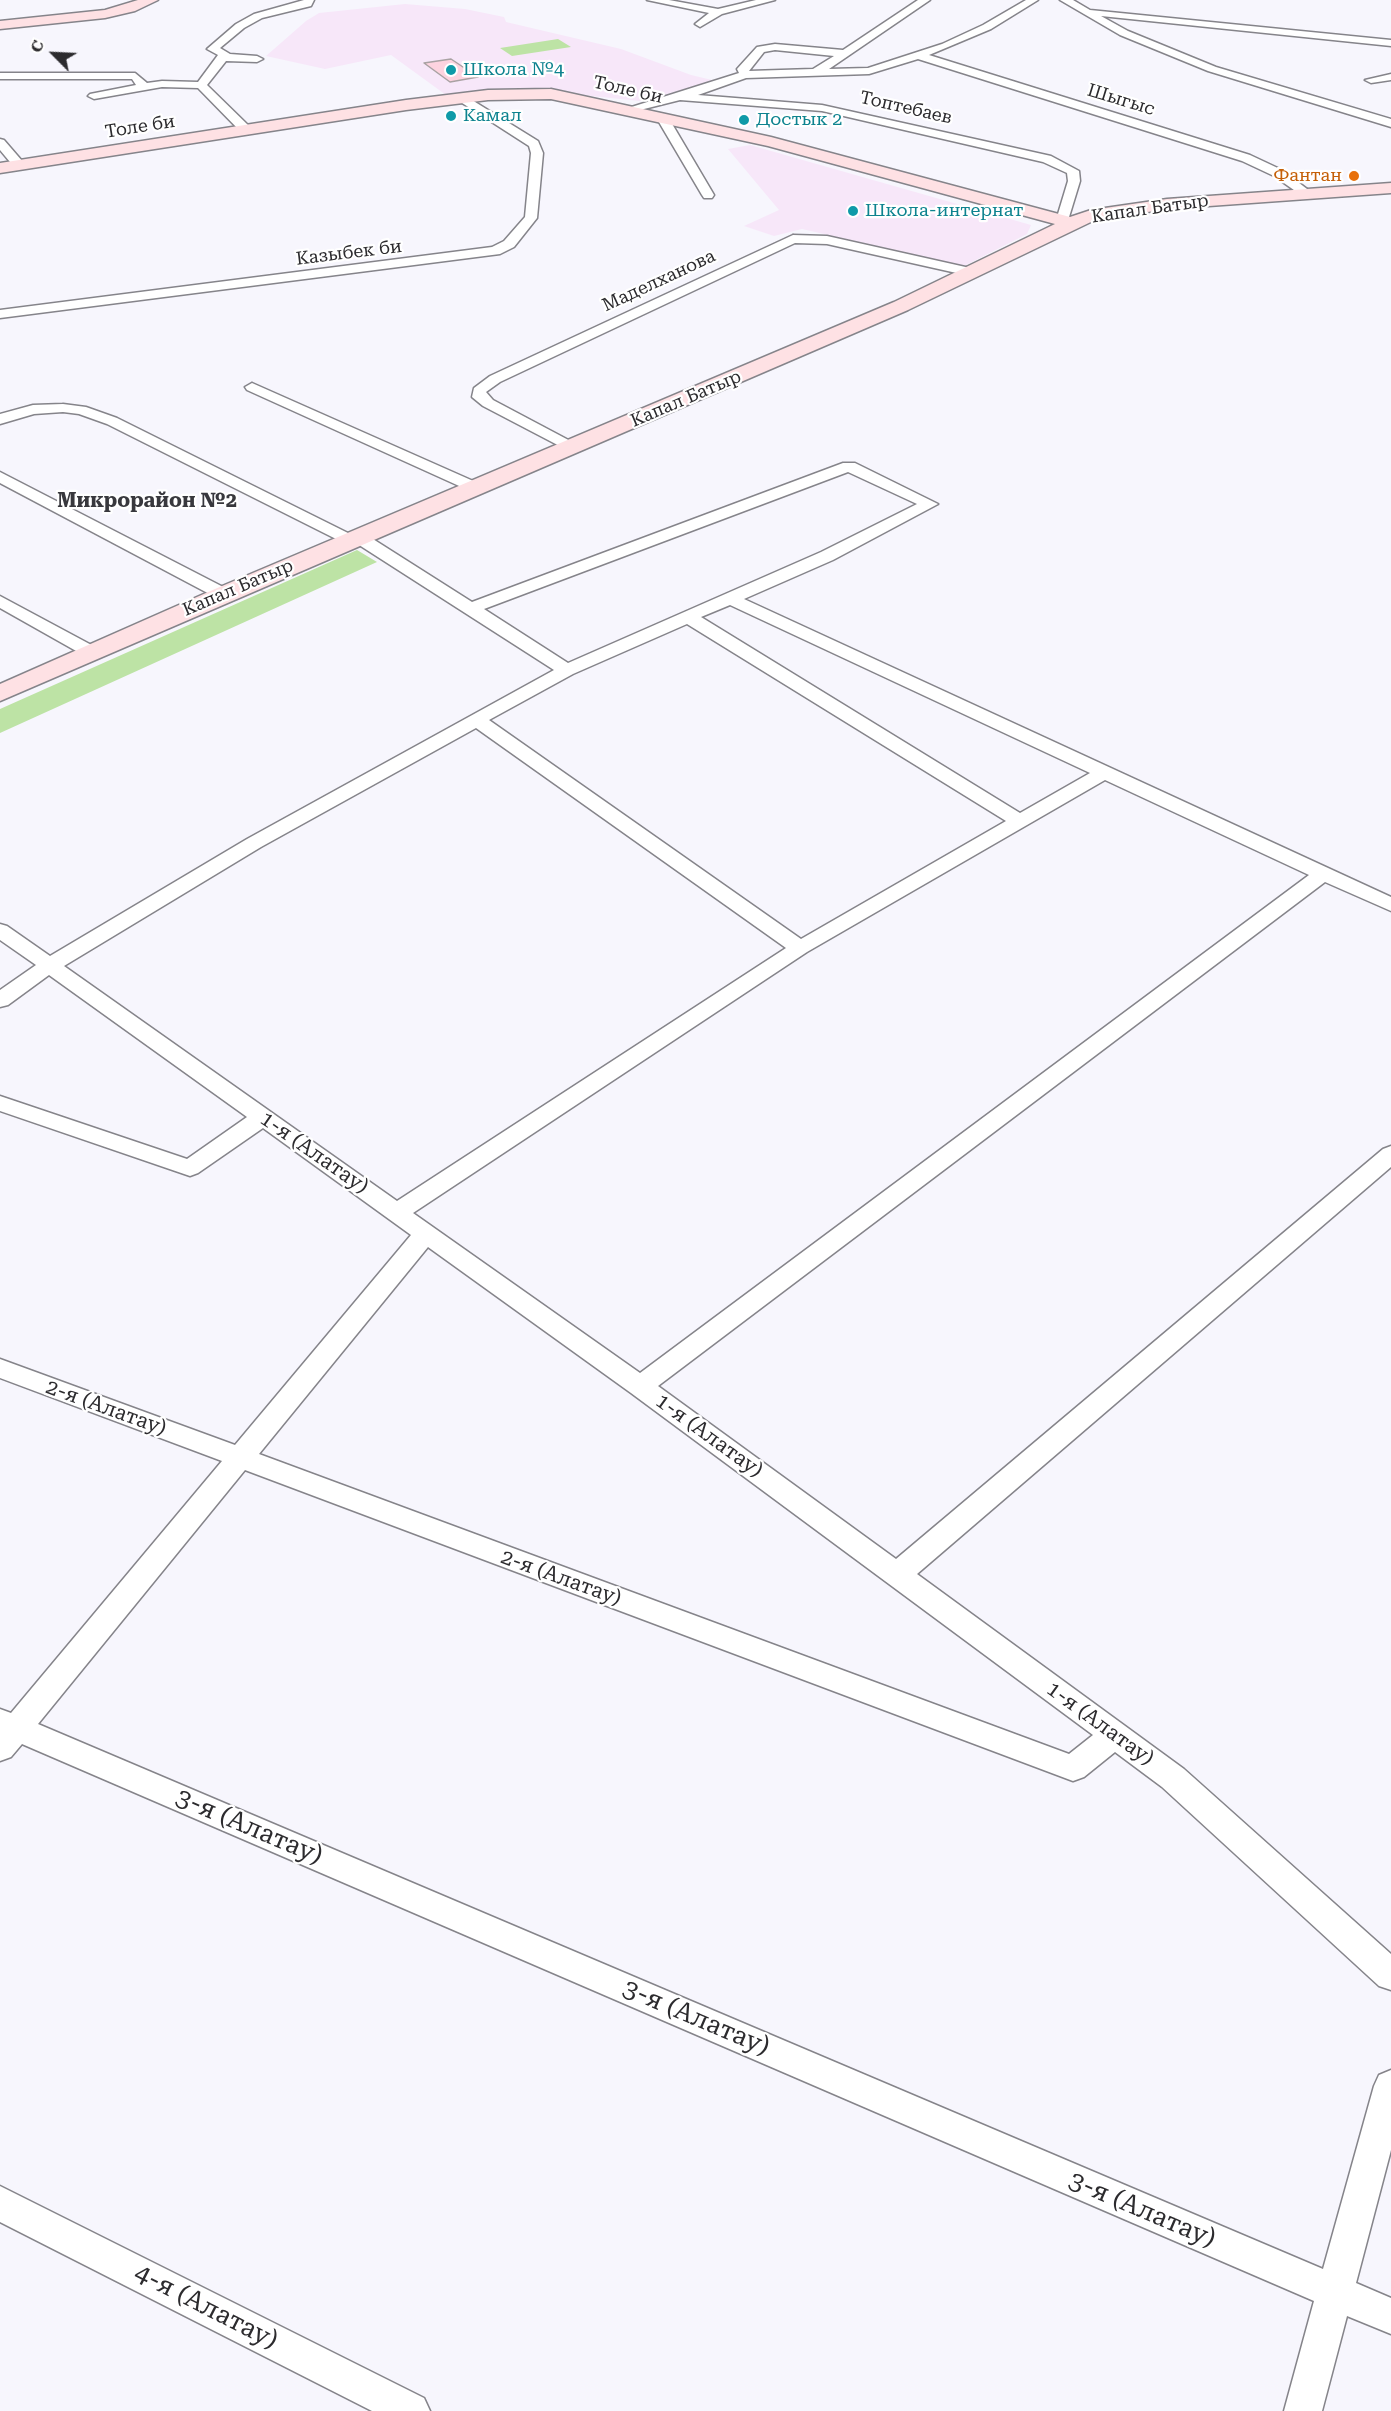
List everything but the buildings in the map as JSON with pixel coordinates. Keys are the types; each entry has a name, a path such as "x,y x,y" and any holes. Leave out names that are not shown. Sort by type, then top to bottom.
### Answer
{"main road":[{"path":"0,25 105,14 151,0"},
{"name":"Толе би","path":"0,168 463,99 518,93 551,94 662,117 824,156 1026,210 1067,218"},
{"name":"Капал Батыр","path":"0,693 223,594 750,372 970,272 1048,232 1067,218 1167,204 1305,192 1391,188"},
{"path":"1026,210 1048,232"}],"street":[{"path":"201,85 225,54 212,49 240,26 258,16 307,3 309,0"},
{"path":"652,0 718,12"},
{"path":"700,24 718,12 770,0"},
{"path":"815,73 925,0"},
{"path":"628,110 682,97 746,75 869,71 920,56 987,27 1033,0"},
{"path":"1065,0 1124,33 1212,69 1391,123"},
{"path":"1083,10 1391,43"},
{"path":"746,75 742,69 761,49 775,47 842,53"},
{"name":"Шыгыс","path":"920,56 1246,158 1278,172 1305,192"},
{"path":"222,57 257,59"},
{"path":"0,76 135,76 143,86"},
{"path":"1371,80 1391,77"},
{"path":"94,96 143,86 201,85 246,130"},
{"name":"Топтебаев","path":"682,97 822,108 1047,159 1073,171 1074,181 1067,218"},
{"name":"Казыбек би","path":"0,314 495,251 509,244 531,218 537,153 534,144 463,99"},
{"path":"662,117 708,195"},
{"path":"0,143 19,165"},
{"name":"Маделханова","path":"571,447 488,404 479,397 479,391 495,379 793,239 827,240 970,272"},
{"path":"252,387 474,487"},
{"path":"0,419 33,410 63,408 81,410 112,421 354,538 472,608 567,670"},
{"path":"0,1000 50,965 254,843 567,670 827,556 930,504 849,466 472,608"},
{"path":"0,477 223,594"},
{"path":"729,598 1102,773 1391,905"},
{"path":"0,601 91,652"},
{"path":"687,616 1020,821"},
{"path":"478,721 800,948"},
{"path":"397,1212 800,948 1102,773"},
{"path":"640,1386 1323,874"},
{"name":"1-я (Алатау)","path":"0,930 640,1386 1173,1778 1391,1975"},
{"path":"0,1103 190,1168 263,1117"},
{"path":"897,1575 1391,1154"},
{"path":"6,1732 240,1458 426,1233"},
{"name":"2-я (Алатау)","path":"0,1368 1073,1768 1114,1735"},
{"name":"3-я (Алатау)","path":"6,1732 1391,2316"},
{"path":"1303,2411 1391,2086"},
{"name":"4-я (Алатау)","path":"0,2203 411,2411"}],"shaded area":[{"path":"405,4 465,9 504,17 506,22 621,49 691,75 716,81 640,101 533,90 489,89 446,95 391,55 325,69 266,56 306,21 319,13"},
{"path":"750,145 1031,225 1027,234 964,266 802,229 774,236 744,226 779,210 728,149"}],"green space":[{"path":"558,39 571,47 512,56 500,48"},
{"path":"357,550 377,562 0,733 0,709"}],"place":[{"name":"Школа №4","path":"451,70"},
{"name":"Камал","path":"451,116"},
{"name":"Достык 2","path":"744,120"},
{"name":"Фантан","path":"1354,176"},
{"name":"Школа-интернат","path":"853,211"}],"district":[{"name":"Микрорайон №2","path":"147,501"}]}
